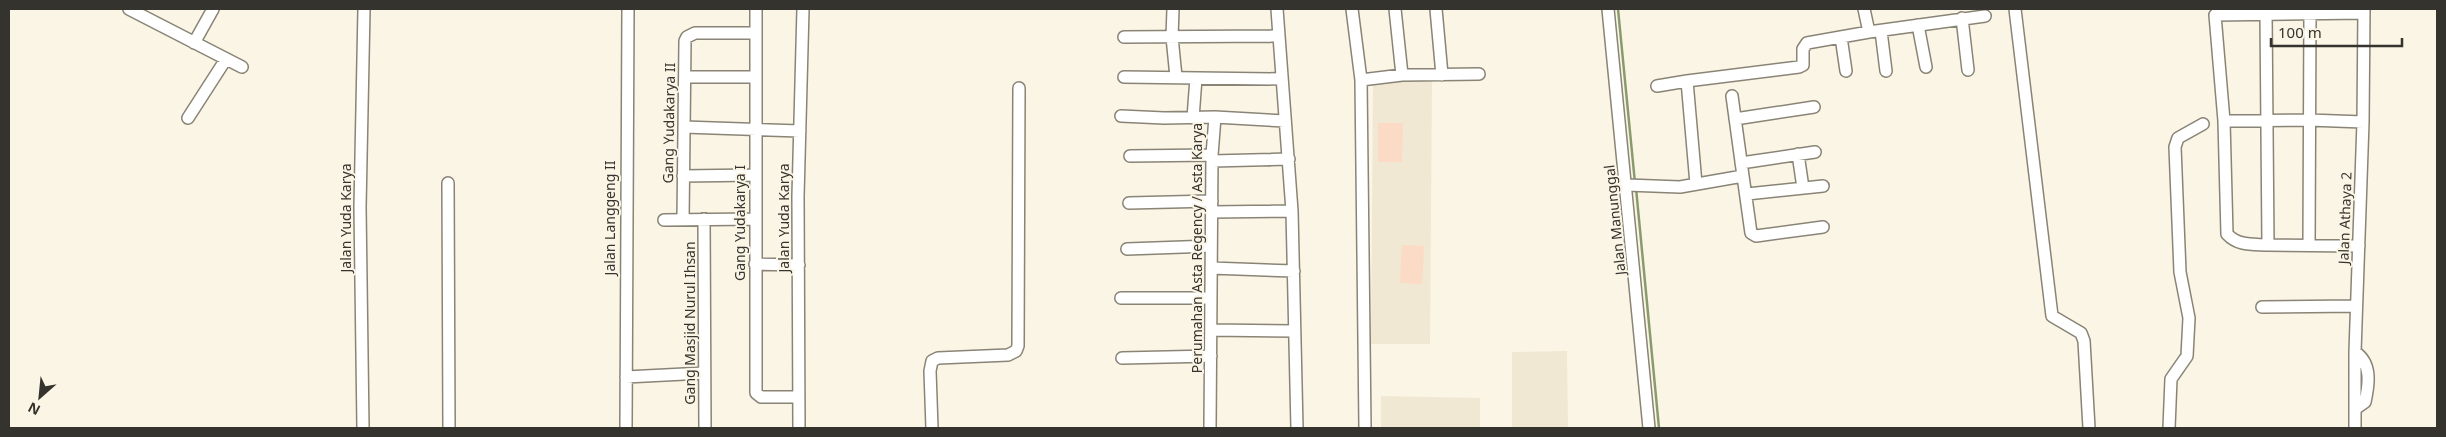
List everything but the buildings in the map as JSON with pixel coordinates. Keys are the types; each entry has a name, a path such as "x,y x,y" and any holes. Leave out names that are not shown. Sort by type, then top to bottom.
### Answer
{"street":[{"path":"129,9 242,67"},
{"path":"194,43 213,9"},
{"name":"Jalan Yuda Karya","path":"363,428 360,207 364,9"},
{"name":"Jalan Langgeng II","path":"626,428 628,9"},
{"name":"Gang Yudakarya I","path":"756,9 756,393 760,397 799,397"},
{"name":"Jalan Yuda Karya","path":"799,428 800,131 803,9"},
{"path":"1173,9 1172,36 1176,77"},
{"path":"1277,9 1292,211 1297,428"},
{"path":"1352,9 1361,80 1365,428"},
{"path":"1395,9 1402,75"},
{"path":"1436,9 1442,75"},
{"name":"Jalan Manunggal","path":"1608,9 1627,186 1649,428"},
{"path":"1864,9 1875,31 1886,71"},
{"path":"2014,9 2052,316 2081,333 2084,341 2089,428"},
{"path":"2309,245 2310,11"},
{"path":"2359,246 2244,244 2233,241 2226,234 2224,121 2215,12 2364,11"},
{"name":"Jalan Athaya 2","path":"2355,428 2355,352 2363,122 2364,11"},
{"path":"2261,12 2266,122 2268,245"},
{"path":"1657,86 1800,67 1803,65 1803,49 1807,43 1875,31 1985,16"},
{"path":"1962,18 1968,70"},
{"path":"1918,25 1926,67"},
{"name":"Gang Yudakarya II","path":"682,220 686,37 695,32 756,33"},
{"path":"1124,37 1279,36"},
{"path":"1841,37 1846,71"},
{"path":"188,118 226,59"},
{"path":"1361,80 1402,75 1479,74"},
{"path":"685,78 756,77"},
{"path":"1124,77 1281,79"},
{"path":"1193,118 1196,78"},
{"path":"1687,81 1696,184"},
{"path":"932,428 930,370 932,361 938,358 1008,355 1013,354 1018,346 1019,88"},
{"path":"1732,96 1751,233 1756,236 1823,227"},
{"path":"1735,119 1814,107"},
{"name":"Perumahan Asta Regency / Asta Karya","path":"1121,116 1164,118 1215,117 1212,158 1210,428"},
{"path":"1215,117 1285,121"},
{"path":"2224,121 2309,120 2363,122"},
{"path":"2169,428 2171,379 2187,356 2189,318 2180,272 2175,147 2178,138 2203,124"},
{"path":"684,127 800,131"},
{"path":"1741,163 1815,152"},
{"path":"1798,154 1803,188"},
{"path":"1130,156 1289,159"},
{"path":"683,176 755,175"},
{"path":"1627,186 1680,187 1742,176"},
{"path":"448,183 449,428"},
{"path":"1746,194 1823,186"},
{"path":"1129,203 1292,211"},
{"path":"664,220 756,219"},
{"name":"Gang Masjid Nurul Ihsan","path":"704,220 705,427"},
{"path":"1127,249 1211,246"},
{"path":"755,264 799,265"},
{"path":"1211,268 1294,271"},
{"path":"1121,298 1210,298"},
{"path":"2262,307 2356,306"},
{"path":"1211,330 1294,330"},
{"path":"1122,358 1211,356"},
{"path":"626,377 704,374"}],"shaded area":[{"path":"1373,80 1432,81 1430,344 1371,344"},
{"path":"1378,123 1403,123 1402,162 1378,162"},
{"path":"1402,245 1424,246 1422,284 1400,283"},
{"path":"1567,351 1568,428 1512,428 1512,352"},
{"path":"1381,396 1480,398 1480,428 1381,428"}],"waterway":[{"path":"1618,9 1635,183"},
{"path":"1636,188 1659,428"}]}
